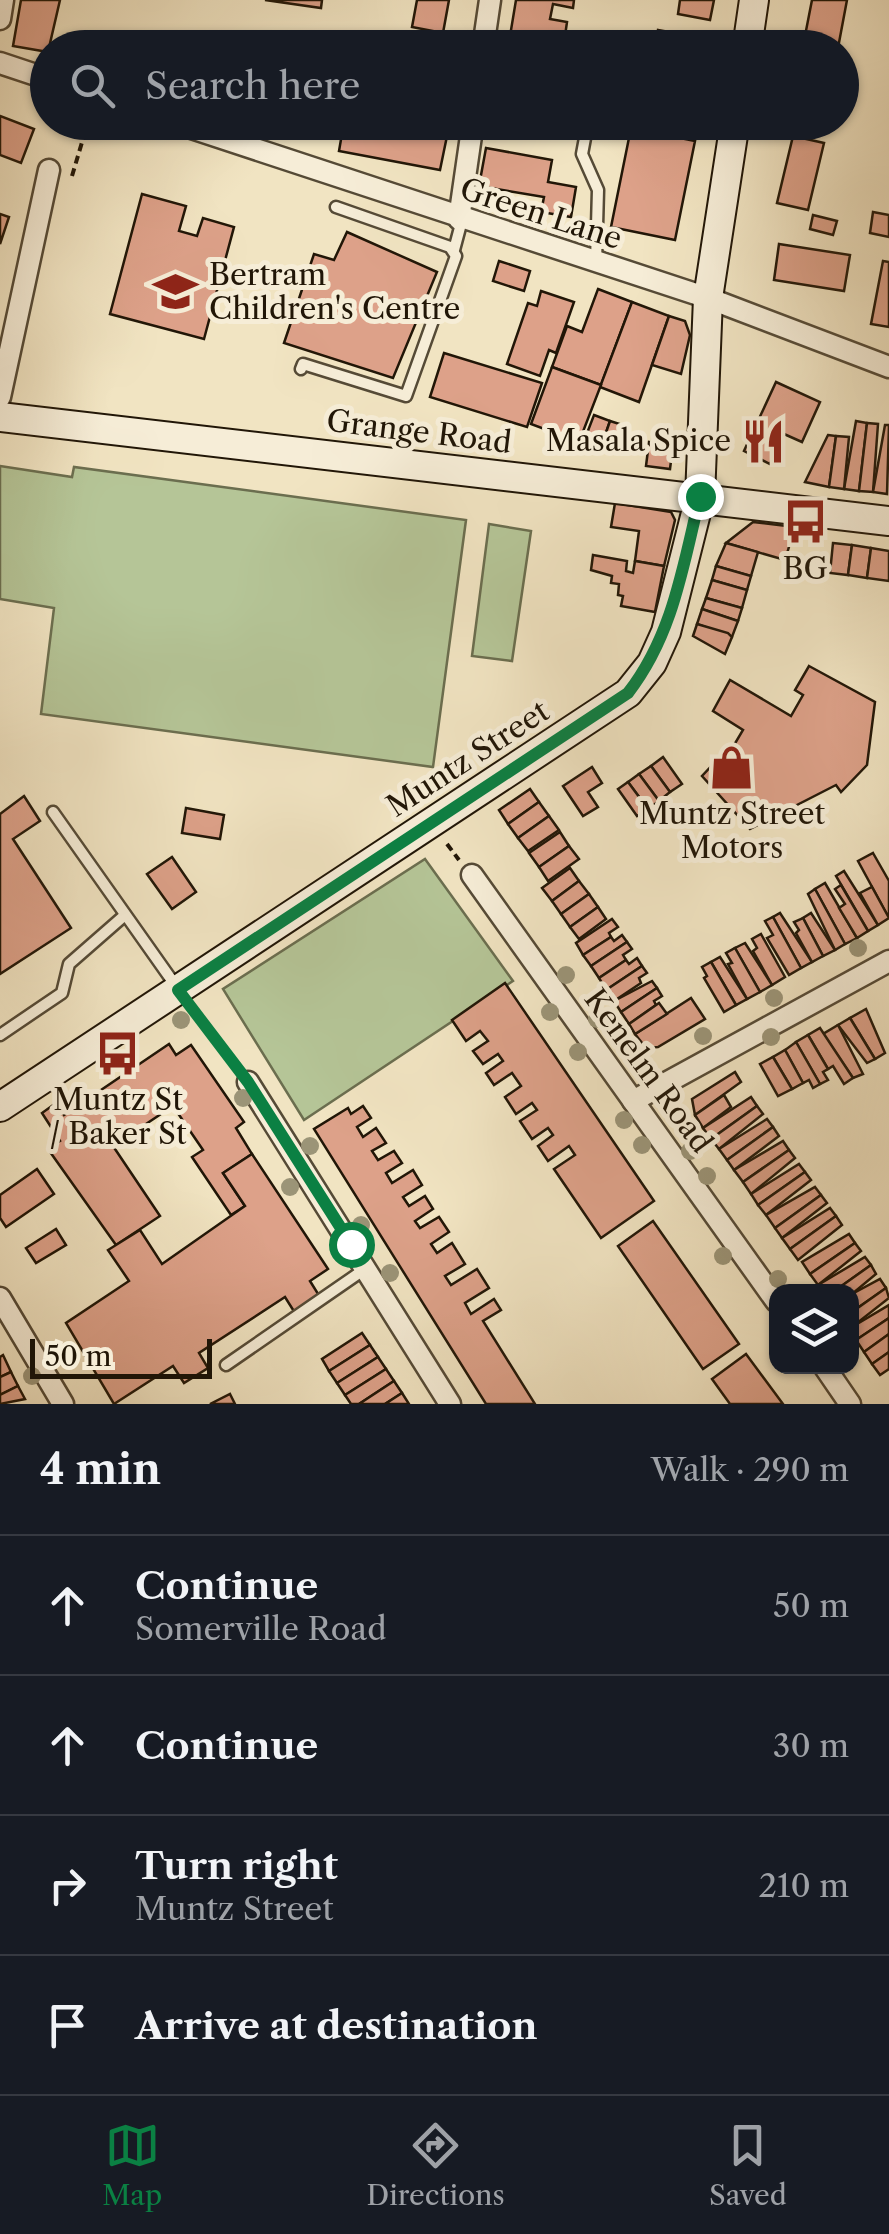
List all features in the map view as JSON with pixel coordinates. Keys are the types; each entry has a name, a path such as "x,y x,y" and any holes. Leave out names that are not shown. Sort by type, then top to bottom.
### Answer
{"main road":[{"path":"750,30 754,0"},
{"name":"Muntz Street","path":"0,1107 628,693 652,662 666,632 700,496 708,298 732,140"},
{"name":"Grange Road","path":"0,417 889,520"}],"street":[{"path":"0,19 3,0"},
{"path":"486,30 490,0"},
{"path":"0,63 30,73"},
{"name":"Green Lane","path":"226,140 708,298 889,367"},
{"path":"461,220 471,140"},
{"path":"0,397 49,170"},
{"name":"Kenelm Road","path":"472,875 769,1291"},
{"path":"633,1102 889,961"},
{"path":"248,1082 450,1404"},
{"path":"0,1298 63,1404"},
{"path":"829,1374 850,1404"}],"lane":[{"path":"585,140 582,154 598,190 596,263"},
{"path":"336,207 454,250"},
{"path":"300,369 304,364 352,383 406,396 454,264 461,220"},
{"path":"52,812 178,990"},
{"path":"0,1035 62,993 69,964 125,915"},
{"path":"226,1365 366,1269"}],"path":[{"path":"49,170 72,176 83,140"},
{"path":"430,823 472,875"},
{"path":"178,990 248,1082"}],"green space":[{"path":"0,466 72,477 74,467 466,520 433,767 41,714 54,608 0,599"},
{"path":"489,524 531,531 512,661 472,656"},
{"path":"425,859 513,981 304,1120 223,989"}],"building":[{"path":"21,0 60,0 53,30 30,30 30,49 13,46"},
{"path":"265,0 322,0 321,8"},
{"path":"417,0 449,0 444,30 412,27"},
{"path":"516,0 574,0 573,8 553,4 550,19 567,22 566,30 511,30"},
{"path":"680,0 714,0 710,20 678,14"},
{"path":"812,0 847,0 841,30 806,30"},
{"path":"0,116 30,127 21,163 0,155"},
{"path":"341,140 446,140 440,170 339,151"},
{"path":"629,140 695,141 675,240 611,227"},
{"path":"792,140 824,143 808,210 777,203"},
{"path":"486,148 552,160 548,182 576,187 571,217 541,212 544,197 479,186"},
{"path":"142,194 186,206 179,231 197,236 203,218 234,227 204,339 110,314"},
{"path":"873,212 889,215 889,237 870,233"},
{"path":"0,214 9,217 0,244"},
{"path":"813,215 837,221 833,235 810,229"},
{"path":"347,232 437,272 393,378 284,343 314,254 334,260"},
{"path":"779,244 850,255 844,291 774,280"},
{"path":"499,261 530,271 524,291 493,281"},
{"path":"883,261 889,262 889,327 871,324"},
{"path":"598,289 632,302 601,385 552,367 567,326 582,332"},
{"path":"541,291 574,302 556,353 549,350 540,376 507,364 528,303 537,306"},
{"path":"632,302 669,316 639,402 600,387"},
{"path":"669,316 685,321 690,335 681,374 652,365"},
{"path":"444,353 542,383 527,427 430,397"},
{"path":"552,367 601,385 579,442 531,424"},
{"path":"776,382 820,402 802,442 784,434 770,464 744,451"},
{"path":"594,415 610,421 601,447 584,441"},
{"path":"610,421 626,426 617,453 601,447"},
{"path":"856,421 867,423 859,491 844,489"},
{"path":"867,423 878,424 873,492 859,491"},
{"path":"885,425 889,425 887,494 873,492"},
{"path":"828,435 836,436 829,487 805,482"},
{"path":"836,436 849,437 844,489 829,487"},
{"path":"649,442 673,445 670,469 646,466"},
{"path":"615,503 671,512 675,520 664,566 635,561 639,531 611,527"},
{"path":"753,522 795,527 785,560 726,543"},
{"path":"726,543 758,552 751,576 716,566"},
{"path":"833,543 852,545 848,575 830,573"},
{"path":"852,545 871,548 867,578 848,575"},
{"path":"871,548 889,551 889,581 867,578"},
{"path":"593,555 627,561 626,571 633,573 635,561 664,566 655,612 621,606 619,584 611,583 612,576 591,570"},
{"path":"716,566 751,576 747,590 712,580"},
{"path":"712,580 747,590 742,608 706,598"},
{"path":"706,598 742,608 738,621 702,609"},
{"path":"702,609 738,621 732,637 697,624"},
{"path":"697,624 732,637 725,654 693,636"},
{"path":"809,666 875,702 867,765 841,792 836,785 750,829 702,776 718,759 724,762 743,730 713,711 730,680 791,716 803,695 795,690"},
{"path":"663,757 682,784 670,792 651,766"},
{"path":"651,766 670,792 659,801 639,774"},
{"path":"592,767 602,783 588,792 598,807 583,816 563,786"},
{"path":"639,774 659,801 648,809 628,782"},
{"path":"628,782 648,809 637,816 618,789"},
{"path":"530,789 539,802 508,824 499,810"},
{"path":"24,796 40,821 13,839 71,928 0,974 0,814"},
{"path":"539,802 549,816 518,838 508,824"},
{"path":"186,808 224,815 220,839 182,833"},
{"path":"549,816 559,830 528,851 518,838"},
{"path":"560,832 569,846 539,867 529,853"},
{"path":"569,846 579,859 548,881 539,867"},
{"path":"873,853 889,881 889,918 858,861"},
{"path":"172,857 196,892 172,909 147,874"},
{"path":"570,868 579,881 552,901 542,888"},
{"path":"844,871 878,925 868,931 836,876"},
{"path":"579,881 589,894 561,914 552,901"},
{"path":"825,883 857,938 845,944 815,889"},
{"path":"841,885 868,931 857,938 839,908 845,904 835,889"},
{"path":"872,887 889,918 878,925 860,893"},
{"path":"815,889 845,944 835,950 808,894"},
{"path":"589,894 598,907 570,927 561,914"},
{"path":"598,907 606,919 579,939 570,927"},
{"path":"780,913 812,962 801,968 773,917"},
{"path":"811,913 835,950 823,956 803,918"},
{"path":"773,917 801,968 789,975 767,938 773,935 765,921"},
{"path":"803,918 823,956 812,962 796,933 799,930 794,922"},
{"path":"612,919 618,927 609,933 611,937 583,955 576,943"},
{"path":"761,934 785,977 772,985 753,951 757,948 752,939"},
{"path":"622,935 627,942 591,966 583,955 611,937 614,941"},
{"path":"627,942 632,949 623,955 626,960 599,978 591,966"},
{"path":"745,943 772,985 760,992 735,948"},
{"path":"735,948 760,992 747,999 728,964 732,963 726,953"},
{"path":"720,957 747,999 736,1005 711,962"},
{"path":"637,958 642,966 606,990 599,978 626,960 629,964"},
{"path":"711,962 736,1005 724,1012 704,978 707,976 702,967"},
{"path":"642,966 647,973 639,978 641,983 614,1001 606,990"},
{"path":"652,981 657,988 621,1012 614,1001"},
{"path":"505,983 654,1201 601,1238 554,1169 575,1155 569,1146 548,1161 538,1146 553,1135 548,1128 532,1139 520,1121 537,1110 532,1103 516,1114 505,1097 521,1086 512,1073 494,1085 486,1073 503,1061 498,1054 483,1064 473,1051 488,1041 480,1031 466,1041 452,1020"},
{"path":"657,988 662,996 654,1001 656,1005 629,1024 621,1012"},
{"path":"691,998 705,1019 658,1047 646,1048 635,1034"},
{"path":"659,1003 667,1014 635,1034 629,1024"},
{"path":"866,1009 885,1053 875,1059 850,1018"},
{"path":"850,1018 875,1059 867,1063 838,1025"},
{"path":"838,1025 863,1074 853,1078 823,1034"},
{"path":"820,1028 853,1078 844,1084 833,1066 828,1069 808,1035"},
{"path":"808,1035 828,1069 823,1072 828,1080 820,1084 796,1042"},
{"path":"796,1042 820,1084 813,1088 809,1080 803,1083 785,1050"},
{"path":"169,1044 176,1055 191,1045 244,1122 236,1128 252,1154 223,1173 245,1206 231,1215 192,1157 203,1150 173,1106 113,1146 160,1216 116,1245 48,1149 60,1141 42,1113 56,1103 64,1115"},
{"path":"785,1050 803,1083 792,1089 773,1057"},
{"path":"773,1057 792,1089 778,1096 760,1064"},
{"path":"735,1072 741,1082 695,1115 692,1099"},
{"path":"724,1095 731,1107 703,1128 695,1115"},
{"path":"751,1097 757,1106 711,1139 703,1128"},
{"path":"363,1106 371,1118 357,1127 363,1137 376,1128 386,1143 372,1151 378,1160 394,1151 402,1163 386,1173 392,1183 413,1170 422,1185 403,1197 409,1206 425,1196 433,1209 415,1221 420,1228 439,1217 449,1232 431,1244 437,1253 452,1243 465,1264 445,1276 451,1285 477,1269 489,1288 465,1303 471,1314 494,1299 501,1310 483,1321 535,1404 486,1404 314,1129 348,1108 351,1114"},
{"path":"757,1106 763,1114 719,1149 711,1139"},
{"path":"767,1119 773,1127 727,1160 719,1149"},
{"path":"773,1127 779,1136 734,1170 727,1160"},
{"path":"783,1141 789,1150 743,1182 734,1170"},
{"path":"789,1150 795,1158 751,1194 743,1182"},
{"path":"252,1154 328,1269 310,1281 320,1297 295,1313 285,1297 199,1353 208,1368 184,1383 173,1366 114,1404 66,1323 129,1281 108,1250 140,1230 162,1264 245,1206 223,1173"},
{"path":"799,1164 805,1172 758,1205 751,1194"},
{"path":"37,1169 54,1194 6,1227 0,1218 0,1195"},
{"path":"805,1172 811,1180 766,1215 758,1205"},
{"path":"815,1187 821,1195 775,1228 766,1215"},
{"path":"821,1195 827,1203 782,1238 775,1228"},
{"path":"830,1208 836,1216 790,1249 782,1238"},
{"path":"836,1216 842,1225 798,1260 790,1249"},
{"path":"653,1221 739,1344 703,1369 618,1246"},
{"path":"56,1229 66,1245 36,1263 26,1248"},
{"path":"849,1234 855,1243 810,1274 802,1262"},
{"path":"855,1243 861,1251 819,1284 810,1274"},
{"path":"865,1257 871,1265 844,1284 820,1284"},
{"path":"871,1265 876,1274 859,1288 859,1284 844,1284"},
{"path":"880,1279 886,1288 859,1307 859,1290"},
{"path":"886,1288 889,1298 859,1322 859,1307"},
{"path":"889,1305 889,1318 859,1338 859,1323"},
{"path":"889,1318 889,1334 864,1352 859,1338"},
{"path":"362,1333 370,1345 329,1371 322,1359"},
{"path":"889,1334 889,1352 872,1364 864,1352"},
{"path":"370,1345 378,1357 337,1383 329,1371"},
{"path":"889,1352 889,1369 880,1375 872,1364"},
{"path":"746,1354 783,1404 730,1404 712,1379"},
{"path":"3,1355 11,1372 0,1377 0,1357"},
{"path":"378,1357 386,1369 345,1395 337,1383"},
{"path":"386,1369 394,1381 359,1404 351,1404 345,1395"},
{"path":"11,1372 18,1386 0,1395 0,1377"},
{"path":"394,1381 402,1393 385,1404 359,1404"},
{"path":"18,1386 25,1399 0,1404 0,1395"},
{"path":"402,1393 409,1404 385,1404"},
{"path":"230,1394 235,1404 210,1404"}],"place":[{"name":"Bertram Children's Centre","path":"176,292"},
{"name":"Masala Spice","path":"764,441"},
{"name":"BG","path":"805,522"},
{"name":"Muntz Street Motors","path":"732,767"},
{"name":"Muntz St / Baker St","path":"118,1053"}],"route":[{"path":"351,1244 248,1082 178,990 628,693 652,662 666,632 700,496"}]}
